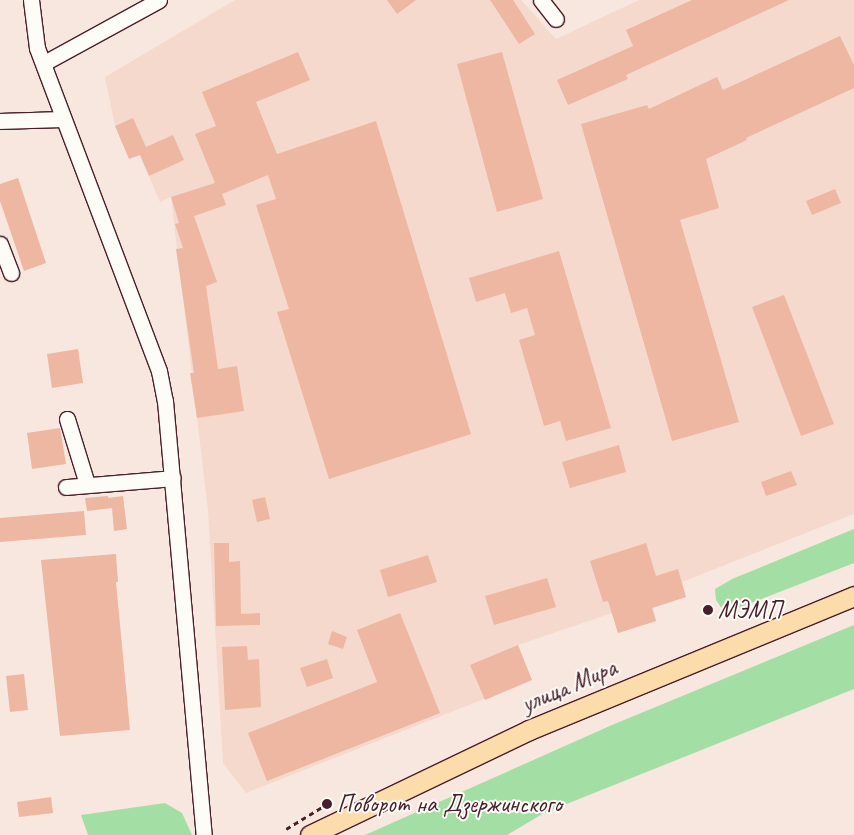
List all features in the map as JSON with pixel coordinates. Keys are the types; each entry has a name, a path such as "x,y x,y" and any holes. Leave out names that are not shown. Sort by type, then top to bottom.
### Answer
{"main road":[{"name":"улица Мира","path":"310,835 536,726 854,596"}],"street":[{"path":"32,0 38,48 159,371 169,424 204,835"},
{"path":"44,63 159,0"},
{"path":"541,0 556,19"},
{"path":"0,121 63,119"},
{"path":"0,244 11,273"},
{"path":"67,419 87,484"},
{"path":"66,487 173,478"}],"path":[{"path":"286,830 327,804"}],"shaded area":[{"path":"235,0 521,0 556,39 639,0 854,0 854,514 682,582 686,597 653,608 656,621 618,633 612,613 518,645 532,680 246,793 223,763 208,511 171,197 160,202 140,155 129,159 115,126 105,77"}],"green space":[{"path":"854,529 854,563 725,613 716,600 715,589 732,579"},
{"path":"854,625 854,689 544,813 507,835 365,835 612,725"},
{"path":"165,803 182,813 192,835 88,835 81,815"}],"building":[{"path":"387,0 416,0 397,14"},
{"path":"490,0 513,0 535,34 519,44"},
{"path":"692,0 789,0 626,75 628,79 568,105 557,80 633,46 626,30"},
{"path":"840,36 854,65 854,88 746,138 747,140 706,159 719,208 680,220 739,422 672,441 581,124 647,105 649,109 717,77 723,90"},
{"path":"298,52 310,80 256,102 277,154 376,121 471,434 329,479 277,312 289,309 256,205 276,199 268,175 222,194 226,205 194,216 217,282 206,286 218,369 237,366 244,411 197,418 190,373 194,373 176,249 183,248 175,224 179,223 171,197 215,183 195,134 216,126 202,92"},
{"path":"502,52 543,199 497,212 457,64"},
{"path":"133,118 146,147 173,135 184,160 149,176 140,155 129,159 115,126"},
{"path":"18,178 46,263 24,271 0,201 0,184"},
{"path":"835,189 841,203 812,215 806,201"},
{"path":"559,251 611,428 566,441 560,421 544,426 519,340 535,335 527,308 511,313 505,293 476,302 469,278"},
{"path":"784,295 834,424 801,436 752,307"},
{"path":"78,349 83,383 52,388 47,354"},
{"path":"60,428 66,464 32,469 27,433"},
{"path":"619,445 626,472 570,488 562,462"},
{"path":"791,471 797,485 766,496 761,482"},
{"path":"108,496 108,498 123,496 127,529 114,531 112,508 87,511 85,498"},
{"path":"265,497 270,519 257,522 252,500"},
{"path":"84,511 86,535 0,542 0,518"},
{"path":"214,543 229,543 229,562 240,561 241,614 260,613 260,625 216,626"},
{"path":"646,543 656,576 678,569 686,597 652,608 656,621 618,633 608,601 603,602 590,561"},
{"path":"116,554 118,582 116,582 130,730 60,736 41,560"},
{"path":"428,555 437,582 388,597 380,570"},
{"path":"547,578 556,607 494,625 485,596"},
{"path":"400,613 440,713 267,781 248,733 377,682 357,630"},
{"path":"332,631 347,637 343,649 328,644"},
{"path":"518,645 532,680 485,700 470,665"},
{"path":"247,646 248,660 259,659 261,707 225,710 222,647"},
{"path":"327,659 333,678 307,687 300,668"},
{"path":"24,674 28,710 10,712 6,676"},
{"path":"51,797 53,813 19,817 17,802"}],"place":[{"name":"МЭМП","path":"708,610"},
{"name":"Поворот на Дзержинского","path":"327,804"}]}
